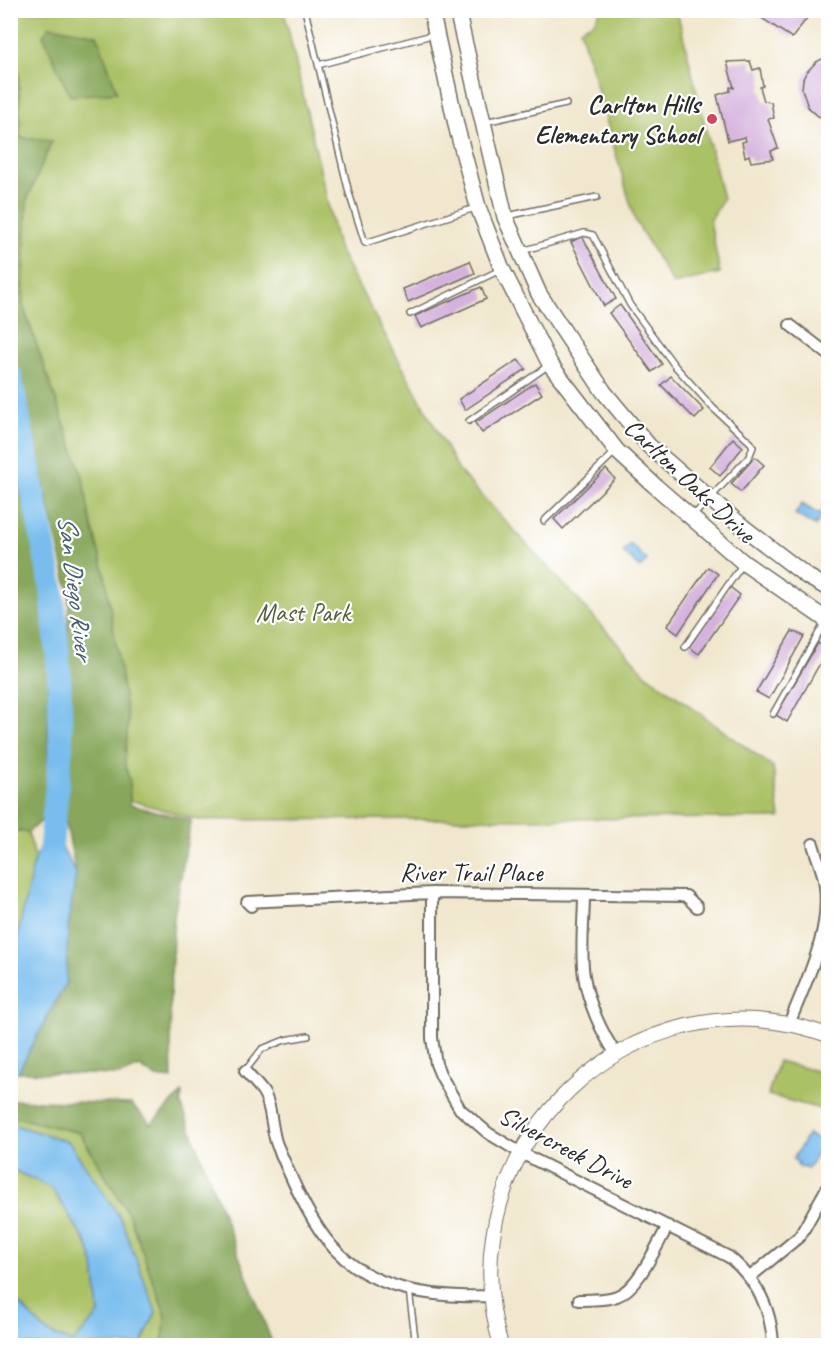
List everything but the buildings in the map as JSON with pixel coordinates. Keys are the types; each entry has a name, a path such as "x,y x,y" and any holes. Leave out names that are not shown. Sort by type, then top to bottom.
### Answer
{"main road":[{"name":"Carlton Oaks Drive","path":"431,10 457,129 478,207 502,269 550,364 617,451 744,563 827,620"},
{"name":"Carlton Oaks Drive","path":"457,10 505,217 539,294 604,392 650,446 743,527 799,570 828,588"}],"street":[{"path":"790,325 828,354"},
{"path":"789,1024 817,951 824,919 824,879 813,844"},
{"name":"River Trail Place","path":"251,906 247,902 432,893 686,896 697,907"},
{"name":"Silvercreek Drive","path":"432,893 432,1038 436,1064 446,1088 469,1118 488,1133 521,1153 716,1249 740,1266 757,1287 768,1309 773,1332 773,1346"},
{"path":"584,896 583,975 601,1027 616,1054"},
{"path":"501,1346 492,1296 491,1259 497,1215 507,1183 521,1153 542,1119 569,1089 599,1064 616,1054 654,1037 695,1025 744,1020 789,1024 828,1035"},
{"path":"245,1071 264,1094 276,1142 310,1215 326,1239 347,1261 382,1282 409,1290 452,1297 492,1296"},
{"path":"750,1277 800,1236 828,1186"},
{"path":"579,1300 607,1299 626,1292 637,1279 668,1226"}],"lane":[{"path":"305,10 349,193 365,243 478,207"},
{"path":"318,65 437,34"},
{"path":"484,123 566,104"},
{"path":"505,217 597,197"},
{"path":"520,252 584,233 591,233 596,238 630,305 675,366 713,408 751,443 753,447 749,457 692,517"},
{"path":"490,242 512,234"},
{"path":"410,314 502,269"},
{"path":"469,421 550,364"},
{"path":"544,521 617,451"},
{"path":"685,647 744,563"},
{"path":"773,714 827,620"},
{"path":"245,1071 262,1049 285,1040 308,1036"},
{"path":"409,1290 416,1346"}],"green space":[{"name":"Mast Park","path":"10,11 284,11 338,248 459,471 647,675 773,767 780,818 199,820 126,799 34,337 23,306 24,287 11,223"},
{"path":"600,11 677,11 723,199 710,221 720,273 673,284 635,220 580,29 594,22"},
{"path":"50,26 97,35 117,92 70,96 43,35"},
{"path":"10,50 19,74 20,137 52,141 27,200 23,306 83,477 90,518 105,575 128,720 125,764 130,783 130,805 191,820 174,916 170,999 172,1079 155,1077 140,1067 120,1075 18,1072 66,982 68,929 76,873 63,808 69,591 11,347"},
{"path":"10,416 44,592 48,675 48,816 28,832 10,830"},
{"path":"11,830 28,832 35,857 11,966"},
{"path":"778,1061 828,1074 828,1111 768,1095"},
{"path":"182,1093 181,1104 273,1345 162,1345 166,1316 129,1215 80,1133 11,1116 11,1100 131,1104 151,1124"},
{"path":"11,1116 80,1133 129,1215 166,1316 162,1345 141,1345 156,1312 121,1219 69,1142 11,1124"},
{"path":"10,1169 52,1188 88,1246 94,1264 99,1314 73,1343 47,1332 11,1296"}],"water":[{"path":"802,504 818,514 820,512 823,514 815,526 795,514"},
{"path":"630,544 647,560 640,568 623,552"},
{"path":"54,832 76,873 68,929 66,982 18,1072 11,1072 11,966 35,857"},
{"path":"11,1124 69,1142 121,1219 156,1312 141,1345 11,1345 11,1296 47,1332 73,1343 99,1314 94,1264 88,1245 52,1188 11,1169"},
{"path":"808,1134 823,1143 808,1169 803,1166 801,1168 793,1159"}],"waterway":[{"name":"San Diego River","path":"10,376 52,588 59,671 61,746 49,865"}],"place":[{"name":"Carlton Hills Elementary School","path":"712,119"}]}
